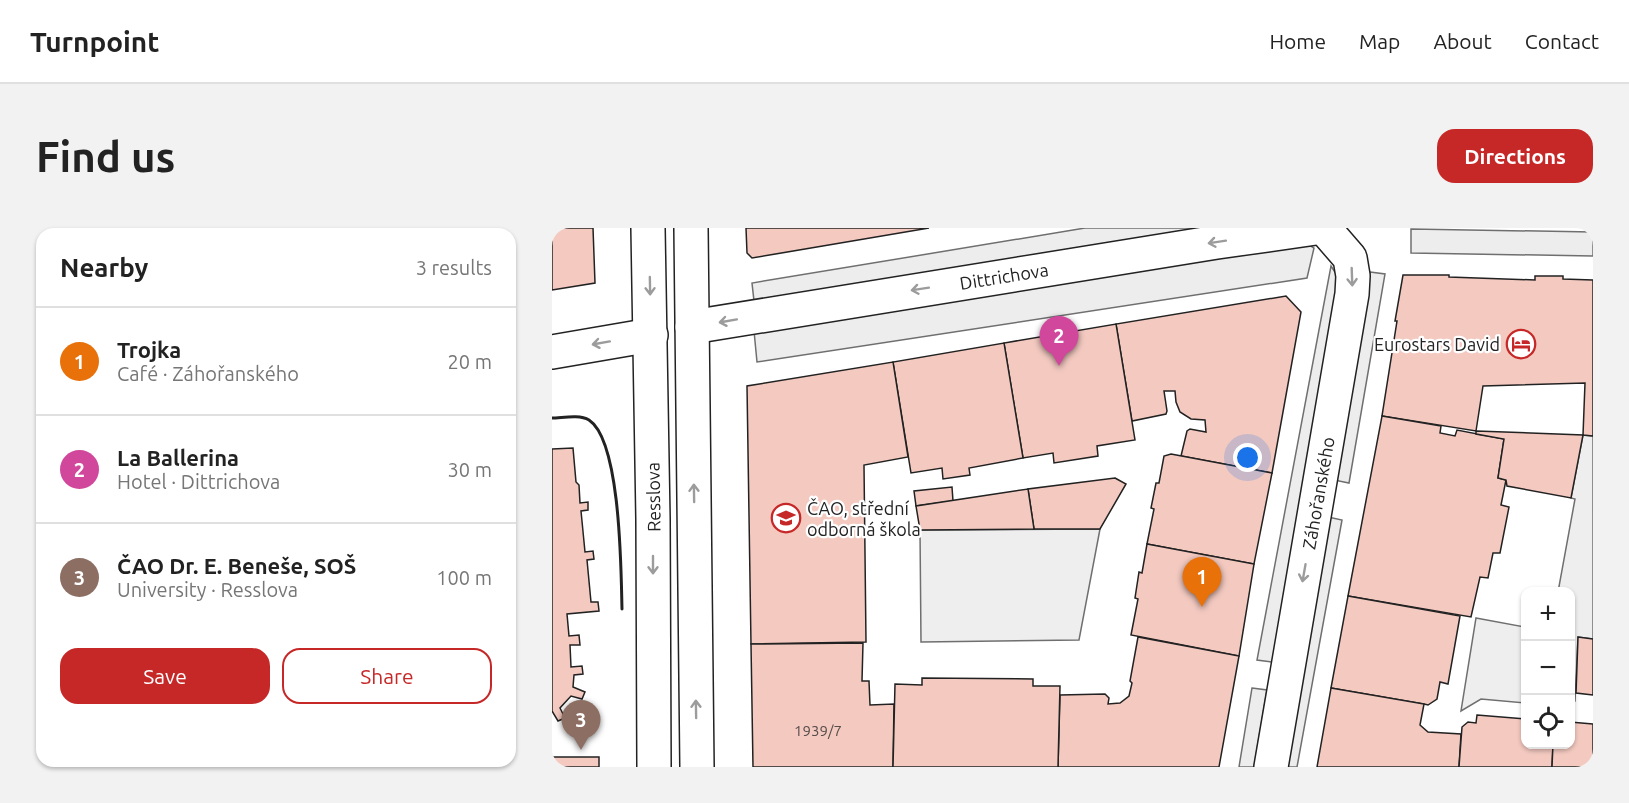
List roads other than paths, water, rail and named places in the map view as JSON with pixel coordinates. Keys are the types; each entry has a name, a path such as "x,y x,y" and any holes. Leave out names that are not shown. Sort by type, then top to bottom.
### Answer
{"street":[{"name":"Resslova","path":"648,228 651,335 654,767"},
{"path":"691,228 697,767"},
{"name":"Dittrichova","path":"692,327 1316,228"},
{"name":"Záhořanského","path":"1271,767 1352,294 1353,276 1350,258 1324,228"},
{"path":"552,352 651,335"}],"place":[{"name":"Eurostars David","path":"1521,344"},
{"name":"La Ballerina","path":"1059,366"},
{"name":"ČAO, střední odborná škola","path":"786,518"},
{"name":"Trojka","path":"1202,607"},
{"name":"ČAO Dr. E. Beneše, SOŠ","path":"581,750"}]}
